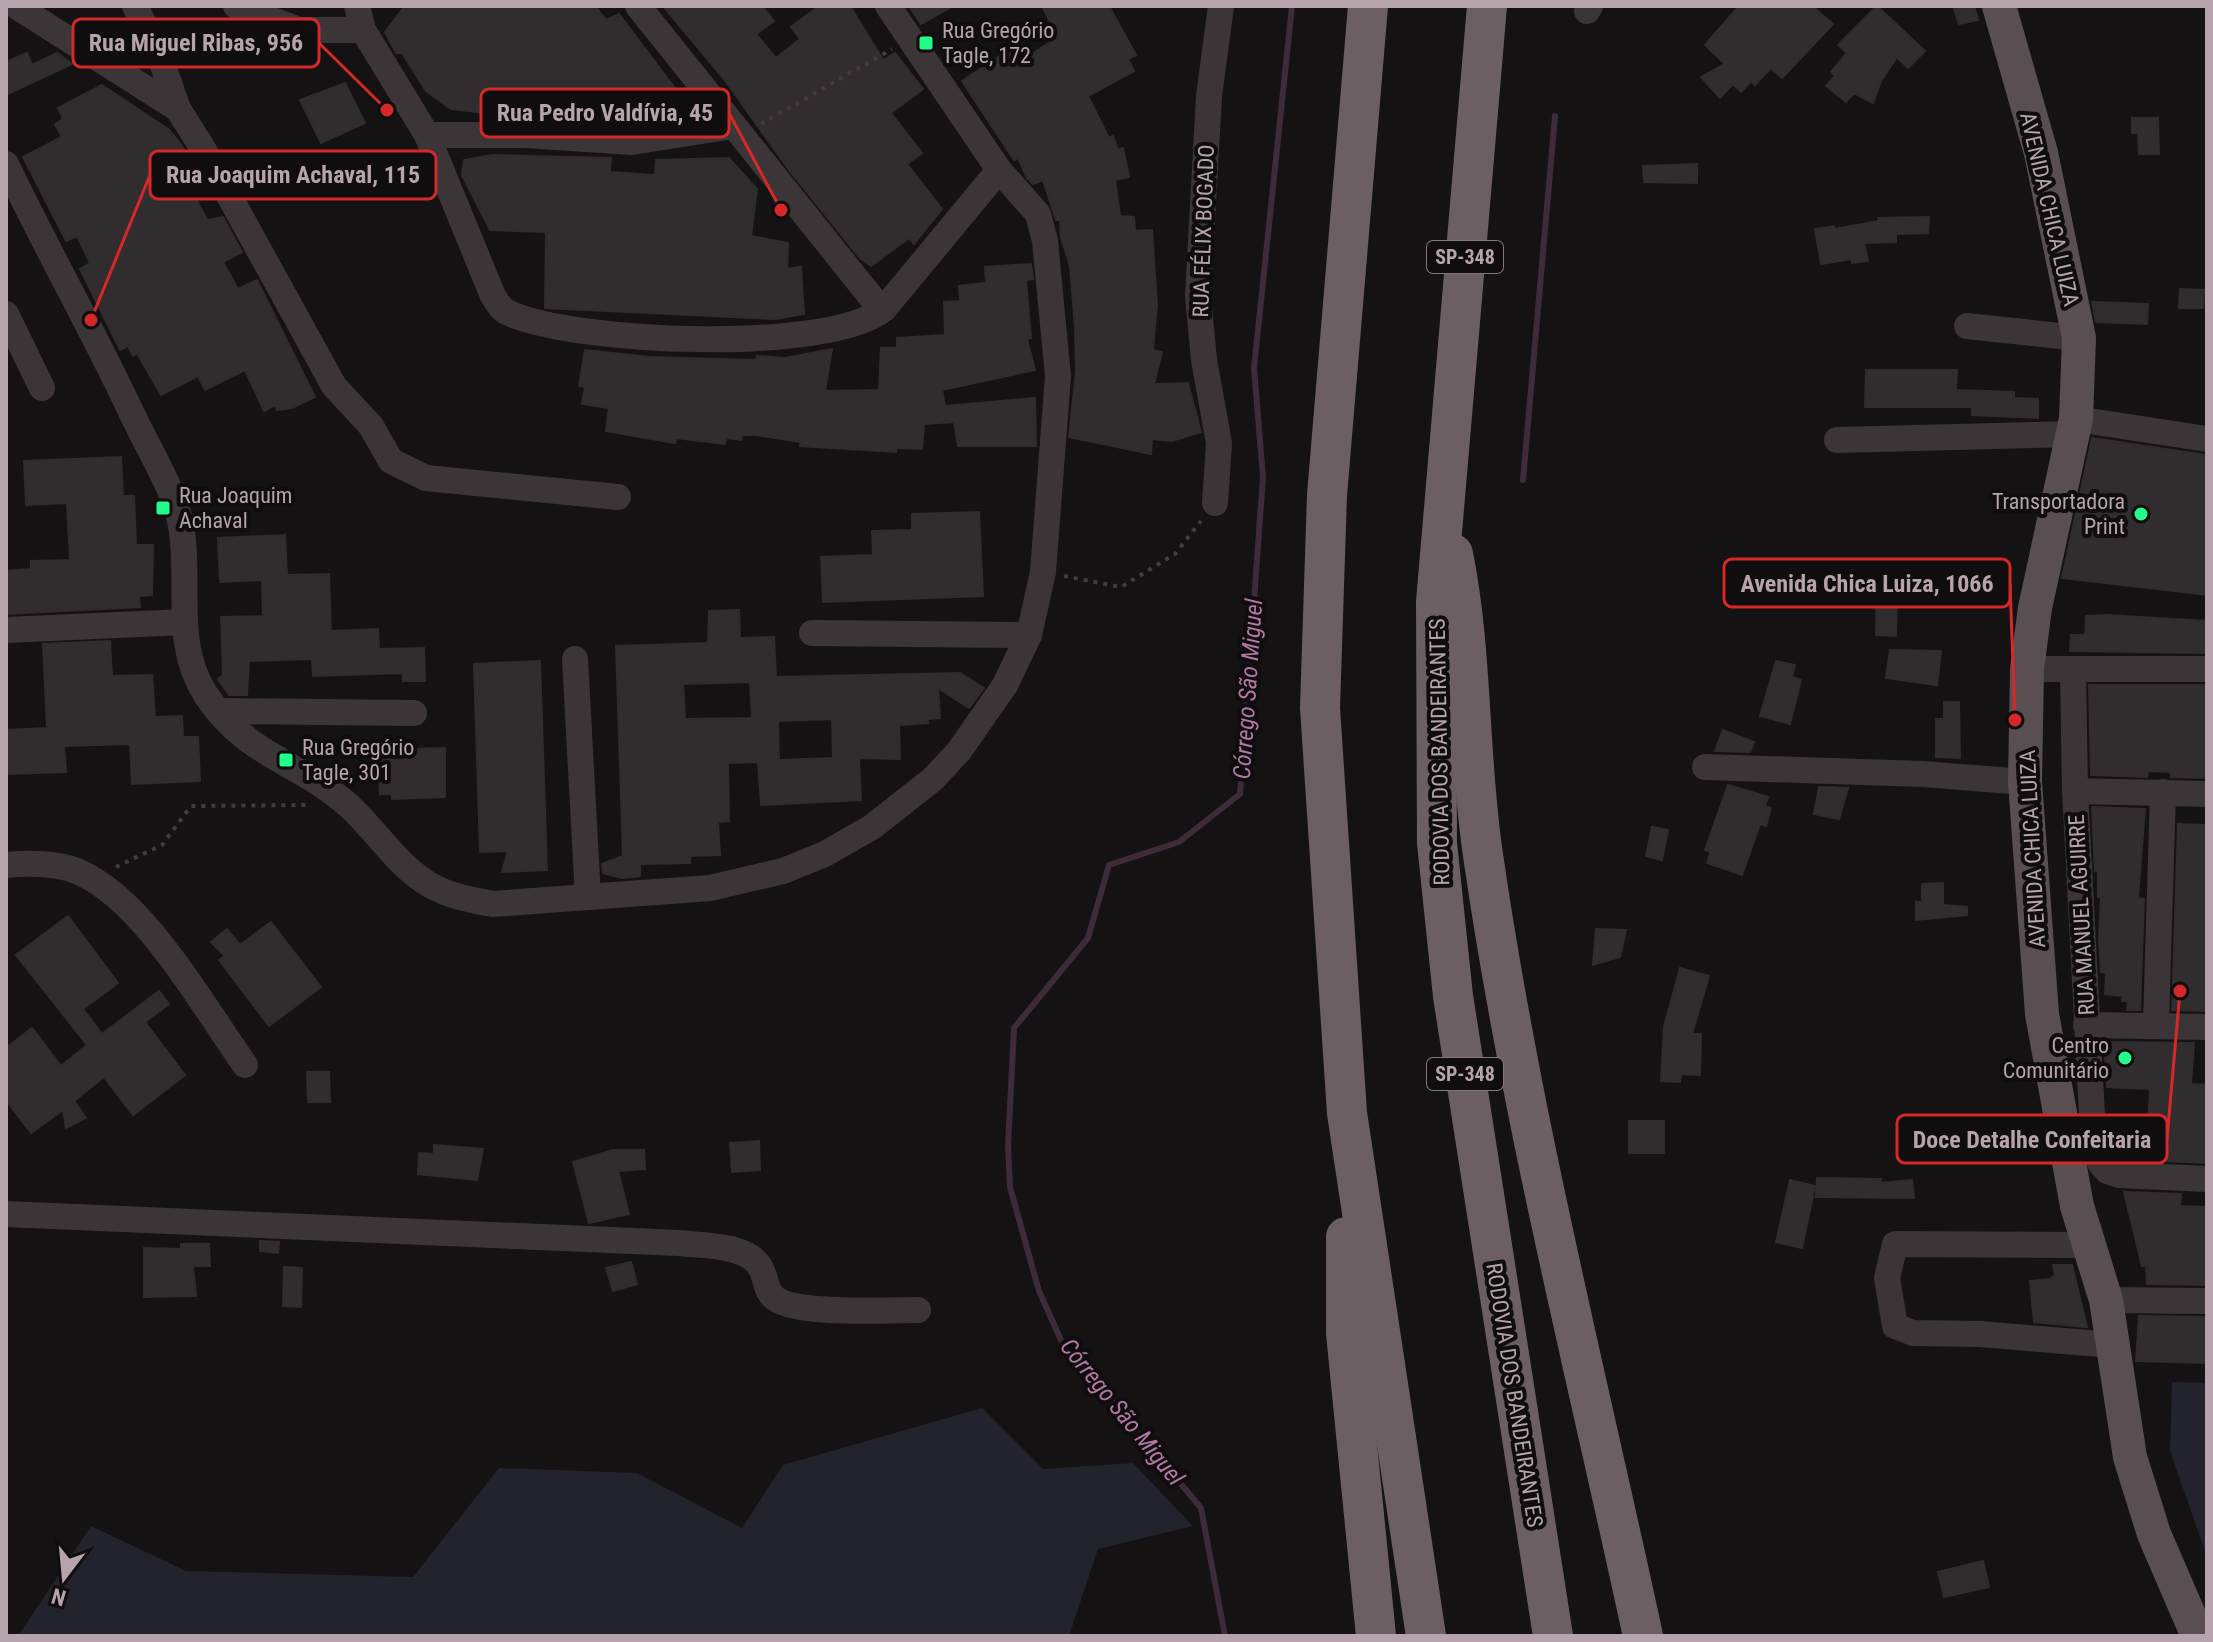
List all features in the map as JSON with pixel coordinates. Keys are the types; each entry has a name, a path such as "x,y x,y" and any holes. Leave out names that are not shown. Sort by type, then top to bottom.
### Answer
{"highway":[{"path":"1368,6 1327,495 1320,708 1347,1113 1346,1333 1376,1636"},
{"name":"RODOVIA DOS BANDEIRANTES","path":"1487,6 1436,602 1437,843 1453,996 1553,1636"},
{"path":"1443,507 1465,613 1470,724 1483,853 1519,1068 1643,1636"},
{"path":"1347,1113 1426,1636"}],"main road":[{"name":"AVENIDA CHICA LUIZA","path":"1999,6 2041,153 2079,338 2075,427 2035,608 2027,669 2025,782 2042,1014 2067,1159 2088,1245 2106,1300 2130,1457 2154,1534 2198,1636"}],"street":[{"path":"16,6 178,109"},
{"path":"135,6 159,54 178,109 205,152 334,386 371,426 391,461 407,472 452,482 618,497"},
{"path":"236,6 299,30 360,18 427,135 493,296 501,309 511,314 610,332 681,339 743,340 849,327 871,319 884,309 999,170"},
{"path":"638,6 736,131 875,302 884,309"},
{"path":"6,164 119,386 178,514 185,563 186,646 194,675 218,711 261,752 348,805 407,869 430,885 459,897 493,904 653,895 710,888 783,871 825,854 872,827 933,779 959,751 1005,685 1029,635 1043,572 1058,376 1057,337 1045,241 1038,214 999,170 888,6"},
{"name":"RUA FÉLIX BOGADO","path":"1215,503 1219,443 1204,360 1198,296 1209,96 1221,6"},
{"path":"427,135 525,135 632,142 736,131"},
{"path":"6,314 42,388"},
{"path":"1967,326 2079,338"},
{"path":"1837,440 2075,427 2207,439"},
{"path":"6,630 185,622"},
{"path":"812,633 1029,635"},
{"path":"575,659 588,897"},
{"path":"2027,669 2207,669"},
{"name":"RUA MANUEL AGUIRRE","path":"2073,669 2075,791 2086,1025 2093,1134 2100,1163 2107,1171 2139,1177 2207,1179"},
{"path":"218,711 414,713"},
{"path":"1705,767 1923,774 2025,782"},
{"path":"2075,791 2207,794"},
{"path":"2156,1023 2163,792"},
{"path":"6,865 39,865 79,872 128,903 245,1065"},
{"path":"2086,1025 2156,1023 2207,1027"},
{"path":"6,1214 679,1243 751,1256 761,1268 766,1287 776,1300 797,1306 918,1310"},
{"path":"2088,1245 1895,1244 1887,1278 1895,1326 1913,1333 1980,1334 2112,1345"},
{"path":"2106,1300 2207,1301"}],"path":[{"path":"736,131 913,40"},
{"path":"1043,572 1121,587 1175,554 1215,503"},
{"path":"120,865 162,845 191,806 348,805"}],"shaded area":[{"path":"2172,1382 2207,1383 2207,1557 2170,1451"},
{"path":"982,1408 1043,1469 1133,1463 1193,1526 1098,1549 1069,1636 18,1636 91,1526 186,1571 413,1577 499,1468 637,1473 742,1528 783,1465"}],"building":[{"path":"405,6 595,6 606,20 619,14 674,87 673,99 646,102 646,117 512,116 451,109 426,91 402,53 396,53 385,32"},
{"path":"663,6 762,6 774,21 756,34 776,58 800,39 791,27 819,6 850,6 883,60 895,53 923,89 891,113 922,153 907,164 942,209 914,244 909,238 871,266 860,258 789,170 724,79"},
{"path":"909,6 953,6 921,24"},
{"path":"1042,6 1109,6 1136,55 1128,59 1134,71 1088,96 1109,138 1113,136 1118,150 1123,148 1129,177 1115,180 1120,216 1134,217 1135,231 1152,230 1157,305 1153,350 1162,352 1154,384 1188,383 1201,432 1172,441 1152,439 1151,454 1069,437 1076,371 1075,327 1070,266 1061,237 1060,220 1056,220 1043,180 1033,184 1027,178 1018,158 1014,160 962,81 1021,42 1030,55 1058,37"},
{"path":"1739,6 1812,6 1833,24 1782,78 1771,68 1755,85 1751,81 1741,92 1733,84 1720,98 1701,77 1725,64 1705,45"},
{"path":"1877,6 1925,51 1908,68 1897,57 1881,81 1873,103 1854,93 1846,102 1826,86 1835,76 1831,72 1847,53 1838,45"},
{"path":"1953,6 1974,6 1978,20 1959,24"},
{"path":"27,53 32,65 57,53 72,64 6,95 6,62"},
{"path":"345,83 365,123 321,143 300,100"},
{"path":"102,85 168,129 180,143 206,186 192,191 207,220 223,217 242,252 223,262 238,289 257,280 315,397 292,408 277,410 275,405 264,411 245,370 205,390 198,376 161,395 137,353 133,356 128,346 120,350 80,269 90,263 77,236 66,241 23,157 62,137 55,124 63,119 58,108"},
{"path":"2132,118 2158,118 2159,154 2139,154 2138,133 2132,133"},
{"path":"492,155 611,158 610,172 655,175 656,160 729,158 757,189 751,236 788,243 787,269 801,267 804,314 775,319 545,308 546,232 490,230 462,175 464,160"},
{"path":"1697,164 1697,183 1644,182 1643,166"},
{"path":"1929,217 1928,233 1896,234 1896,242 1864,243 1868,261 1852,263 1851,259 1821,264 1815,229 1834,226 1835,229 1879,221 1878,218"},
{"path":"1031,264 1033,279 1026,280 1031,338 1027,339 1035,370 942,390 945,406 1035,398 1036,446 958,446 954,422 924,424 922,449 896,448 896,452 800,446 801,442 756,435 742,435 741,440 726,438 725,444 676,438 675,443 606,431 609,408 582,404 585,387 579,386 585,350 650,357 756,360 757,356 785,358 832,349 825,391 879,390 881,348 897,348 897,338 945,335 944,302 960,301 959,286 986,283 985,267"},
{"path":"2180,289 2204,290 2203,308 2179,308"},
{"path":"2092,302 2148,304 2147,324 2096,322"},
{"path":"1866,370 1957,370 1956,390 2014,392 2014,398 2038,399 2038,418 1972,415 1972,407 1865,407"},
{"name":"Transportadora Print","path":"2092,438 2207,455 2207,595 2062,578"},
{"path":"121,457 123,496 134,496 136,545 153,545 152,595 139,596 140,607 6,614 6,571 31,569 31,561 70,560 67,503 26,505 24,461"},
{"path":"979,512 983,596 823,602 821,557 873,555 872,531 912,530 912,514"},
{"path":"285,535 287,575 329,574 331,631 378,629 379,649 424,648 425,681 403,681 403,673 313,676 312,659 249,661 247,695 229,695 218,679 223,675 221,617 263,616 262,580 220,582 218,538"},
{"path":"1877,588 1897,589 1896,636 1876,635"},
{"path":"739,610 740,638 774,637 776,677 960,673 984,688 969,708 938,688 940,718 927,719 928,723 899,725 900,759 859,758 861,800 761,805 758,762 728,763 729,821 718,822 720,855 690,856 690,863 640,864 640,876 622,878 603,873 602,864 623,856 616,646 708,643 709,611","holes":["750,682 752,718 685,719 683,684","832,719 833,758 779,760 778,721"]},
{"path":"2086,616 2207,621 2207,653 2070,651 2071,635 2085,635"},
{"path":"110,641 112,676 152,675 155,717 182,716 183,737 198,737 200,781 132,784 130,744 64,746 66,772 6,774 6,730 47,728 43,644"},
{"path":"1890,650 1941,651 1937,685 1886,678"},
{"path":"540,661 547,870 502,872 508,851 480,852 474,664"},
{"path":"1776,661 1795,665 1792,677 1801,680 1790,724 1760,716"},
{"path":"2089,685 2207,685 2207,778 2171,777 2171,772 2148,771 2147,777 2091,775"},
{"path":"1944,702 1959,702 1960,758 1936,757 1936,719 1944,719"},
{"path":"1723,730 1754,742 1750,752 1715,751"},
{"path":"445,748 445,797 392,799 392,794 380,794 378,750"},
{"path":"1728,785 1768,797 1765,806 1771,808 1766,826 1760,824 1742,875 1707,863 1711,852 1705,850"},
{"path":"1819,787 1848,788 1839,819 1814,814"},
{"path":"2092,807 2145,809 2138,898 2144,899 2140,1010 2127,1010 2128,1001 2122,1001 2123,996 2105,994 2106,973 2101,972 2099,940 2101,897 2098,897 2098,871 2095,871"},
{"path":"2178,824 2207,825 2207,1011 2172,1010"},
{"path":"1652,827 1668,830 1662,860 1646,856"},
{"path":"1943,883 1943,905 1967,907 1967,915 1916,920 1916,902 1922,902 1922,884"},
{"path":"68,916 118,983 83,1009 102,1034 159,991 169,1004 145,1022 185,1075 133,1115 104,1077 74,1101 86,1118 66,1128 63,1110 31,1133 6,1100 6,1048 32,1028 61,1066 87,1045 16,955"},
{"path":"271,922 321,987 269,1026 219,960 225,956 211,942 227,929 240,945"},
{"path":"1596,929 1626,930 1620,957 1593,965"},
{"path":"1680,968 1709,976 1692,1034 1701,1034 1700,1075 1681,1074 1680,1082 1661,1081 1664,1027"},
{"path":"2104,1042 2194,1043 2191,1084 2207,1085 2207,1163 2146,1160 2150,1089 2107,1087"},
{"path":"307,1072 329,1072 330,1102 308,1102"},
{"path":"1629,1121 1664,1121 1664,1153 1629,1153"},
{"path":"759,1141 760,1170 732,1172 730,1143"},
{"path":"434,1145 483,1149 477,1180 418,1174 419,1153 434,1154"},
{"path":"613,1150 644,1150 645,1169 618,1171 629,1214 589,1223 573,1162"},
{"path":"1817,1178 1881,1179 1881,1183 1912,1180 1914,1198 1816,1197"},
{"path":"1790,1180 1815,1186 1802,1248 1776,1242"},
{"path":"2124,1192 2181,1194 2180,1206 2207,1207 2207,1285 2147,1284 2146,1266 2142,1266"},
{"path":"260,1241 279,1242 278,1253 260,1251"},
{"path":"181,1244 209,1244 210,1266 193,1266 196,1296 144,1297 144,1248 181,1249"},
{"path":"631,1262 637,1284 613,1291 606,1268"},
{"path":"2053,1265 2072,1265 2087,1327 2034,1322 2030,1281 2050,1279 2055,1275"},
{"path":"284,1267 302,1268 301,1307 283,1306"},
{"path":"2139,1316 2207,1317 2207,1363 2136,1361"},
{"path":"1983,1561 1989,1587 1944,1597 1938,1572"}],"waterway":[{"name":"Córrego São Miguel","path":"1225,1636 1201,1508 1061,1340 1039,1291 1010,1187 1008,1146 1014,1028 1088,938 1109,865 1179,842 1240,794 1263,477 1254,368 1292,6"},
{"path":"1523,480 1555,116"}],"place":[{"name":"Rua Gregório Tagle, 172","path":"926,43"},
{"name":"Rua Miguel Ribas, 956","path":"387,110"},
{"name":"Rua Pedro Valdívia, 45","path":"781,210"},
{"name":"Rua Joaquim Achaval, 115","path":"91,320"},
{"name":"Rua Joaquim Achaval","path":"163,508"},
{"name":"Transportadora Print","path":"2141,514"},
{"name":"Avenida Chica Luiza, 1066","path":"2015,720"},
{"name":"Rua Gregório Tagle, 301","path":"286,760"},
{"name":"Doce Detalhe Confeitaria","path":"2180,991"},
{"name":"Centro Comunitário","path":"2125,1058"}]}
